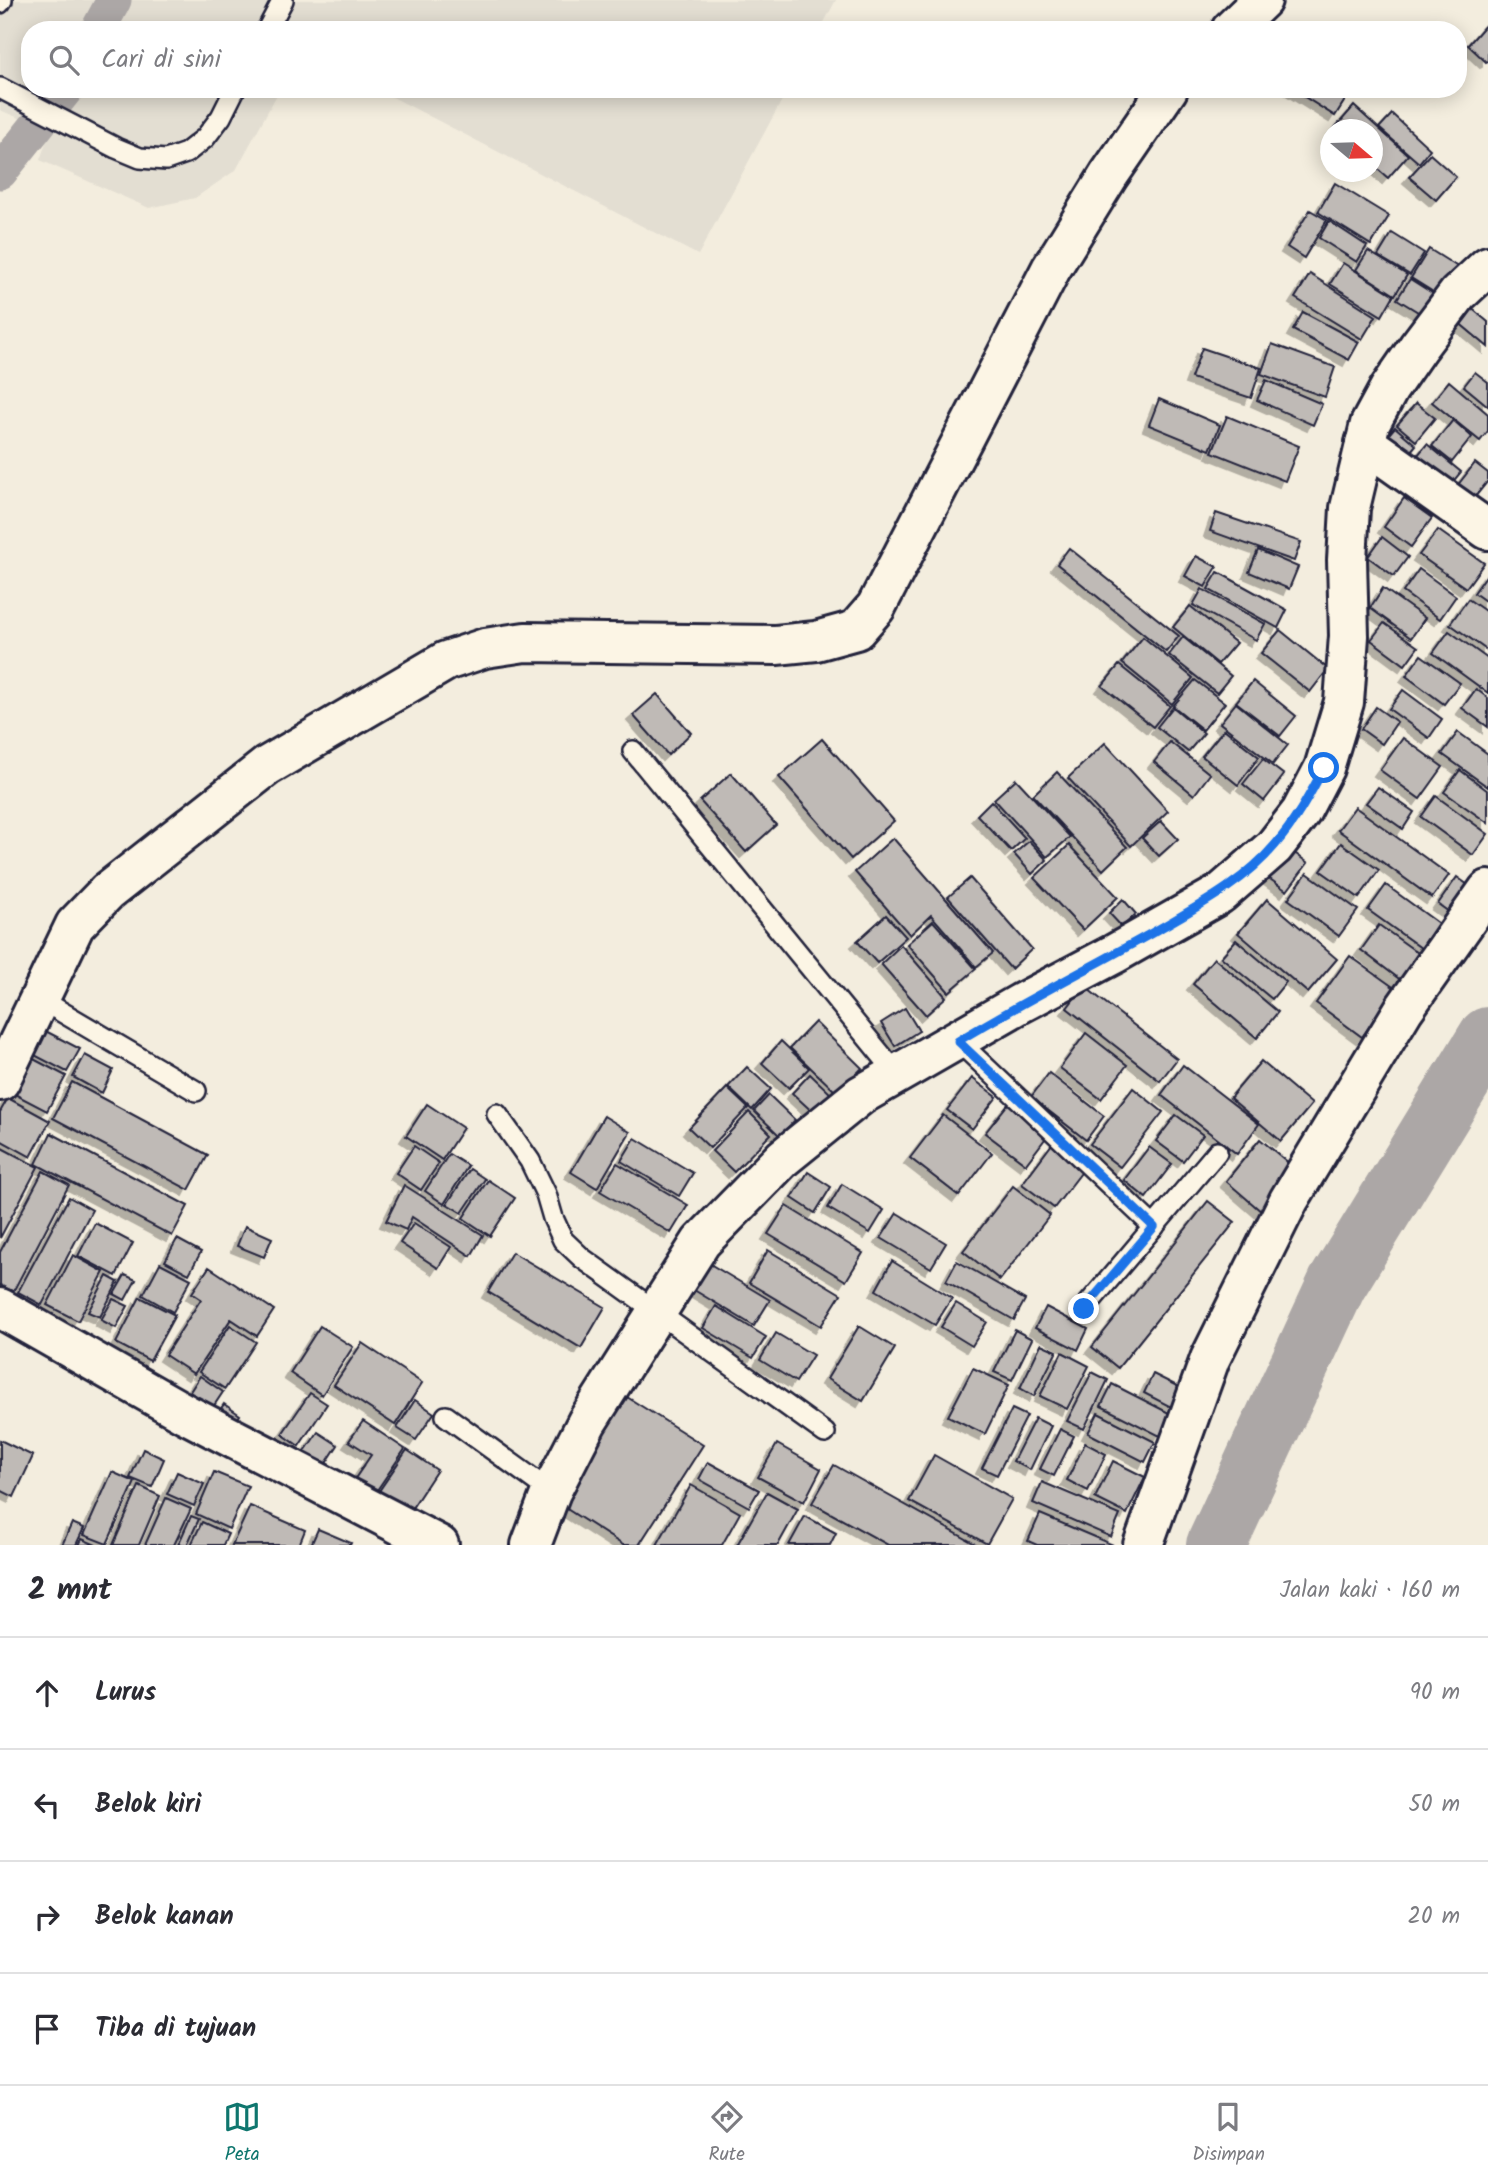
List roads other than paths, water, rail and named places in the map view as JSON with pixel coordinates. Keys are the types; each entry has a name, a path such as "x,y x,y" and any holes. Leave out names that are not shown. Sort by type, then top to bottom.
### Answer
{"street":[{"path":"1240,21 1262,0"},
{"path":"0,1081 75,925 107,891 267,766 446,661 485,648 525,642 776,645 816,641 856,629 876,607 1051,270 1109,175 1162,98"},
{"path":"531,1545 551,1492 587,1423 701,1242 783,1158 861,1095 897,1073 1220,894 1274,847 1301,812 1324,768 1344,702 1349,636 1347,560 1350,508 1370,424 1418,347 1458,294 1488,266"},
{"path":"1365,443 1488,530"},
{"path":"1143,1545 1210,1359 1289,1200 1404,1009 1488,890"},
{"path":"0,1308 186,1415 439,1545"}],"lane":[{"path":"272,21 283,0"},
{"path":"0,88 140,158 166,160 186,153 205,138 221,117 230,98"},
{"path":"633,751 897,1073"},
{"path":"38,998 196,1091"},
{"path":"958,1041 1154,1227"},
{"path":"497,1114 530,1161 563,1240 582,1258 825,1433"},
{"path":"1084,1309 1217,1153"},
{"path":"446,1416 551,1492"}],"waterway":[{"path":"103,21 114,0"},
{"path":"0,172 59,98"},
{"path":"1216,1545 1337,1284 1488,1037"}]}
